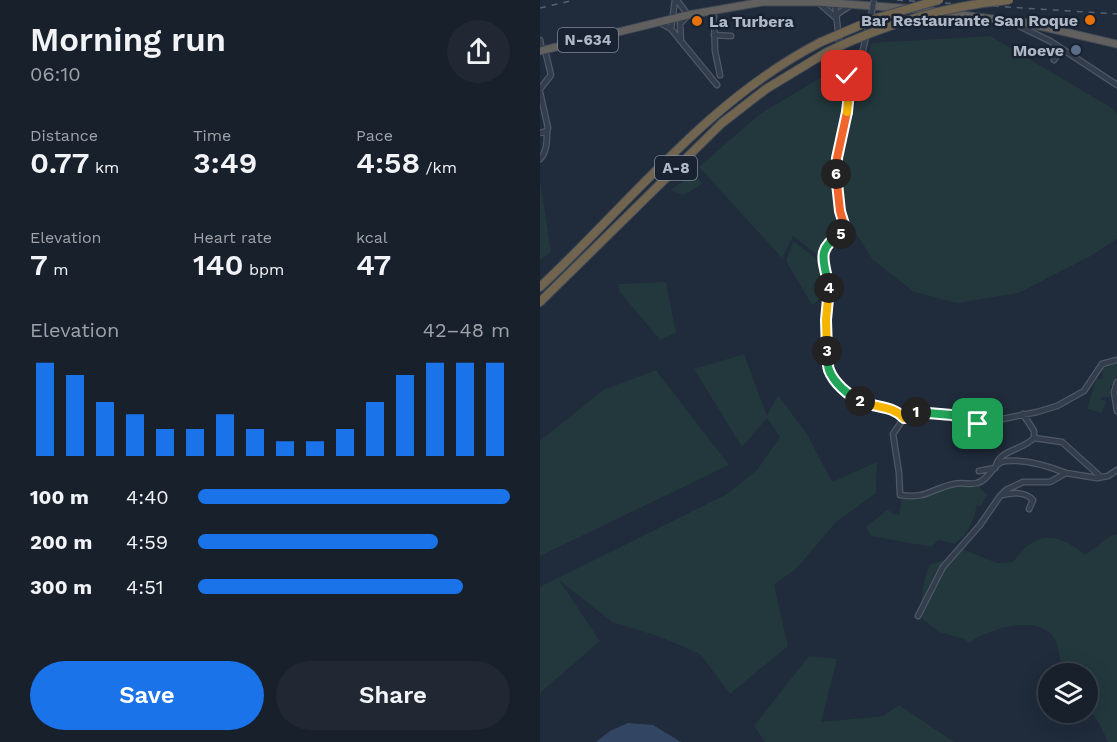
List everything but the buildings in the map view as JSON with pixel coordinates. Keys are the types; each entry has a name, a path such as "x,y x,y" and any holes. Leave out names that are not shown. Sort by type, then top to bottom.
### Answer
{"highway":[{"name":"A-8","path":"540,287 712,117 763,77 821,42 877,18 939,0"},
{"name":"A-8","path":"540,302 717,128 766,88 827,52 871,33 908,20 956,8 1009,0"},
{"name":"N-634","path":"542,51 668,22 686,12 762,2 853,4 1023,21 1117,44"}],"street":[{"path":"676,0 686,12 680,24 681,42"},
{"path":"668,22 676,0"},
{"path":"874,0 856,80 857,87 849,93 836,172 836,186 846,231 830,240 823,252 830,291 826,320 828,362 832,377 856,399 868,404 891,408 904,418"},
{"path":"817,2 835,16"},
{"path":"835,3 843,79 841,87 849,93"},
{"path":"835,16 853,4"},
{"path":"712,10 715,51 720,75"},
{"path":"1008,21 1050,41 1117,85"},
{"path":"668,22 680,24"},
{"path":"668,22 681,42 717,84"},
{"path":"1050,41 1053,30"},
{"path":"714,35 731,36"},
{"path":"540,40 551,75 540,91 548,128 547,143 540,159"},
{"path":"1054,60 1062,49"},
{"path":"843,79 849,76 856,80"},
{"path":"540,133 547,131"},
{"path":"1101,477 1062,442 1034,438 997,460 995,467 986,478 977,483 954,484 922,496 900,495 899,473 892,438 904,418 911,412 944,414 978,424 1057,406 1077,397 1088,386 1102,364 1117,360"},
{"path":"1117,382 1114,393 1117,411"},
{"path":"1023,414 1034,431 1034,438"},
{"path":"979,471 995,467 1006,461 1035,463 1085,477 1108,476 1117,470"},
{"path":"918,616 943,567 980,525 1000,496 1017,484 1050,482 1066,472"},
{"path":"1000,496 1012,493 1028,496 1033,500 1029,509"}],"green space":[{"path":"990,36 1112,108 1117,115 1117,239 1089,257 1018,293 957,303 914,292 873,260 848,221 840,165 871,43"},
{"path":"835,69 842,107 832,160 838,228 819,256 793,236 782,258 699,167 760,114"},
{"path":"696,173 702,184 684,195 670,190"},
{"path":"540,180 551,252 540,260"},
{"path":"793,241 816,258 830,291 812,305 786,261"},
{"path":"666,282 676,333 660,340 619,291 619,284"},
{"path":"744,354 767,416 778,395 807,434 832,482 877,462 876,493 836,522 797,568 774,585 788,646 730,694 700,654 660,637 612,622 559,580 600,641 540,693 540,587 727,494 757,470 780,437 767,418 742,447 694,369"},
{"path":"1117,364 1117,375 1113,385 1110,385 1110,397 1101,397 1106,401 1102,413 1087,409 1096,379 1103,379 1102,368"},
{"path":"656,370 729,465 540,556 540,441 603,390"},
{"path":"974,484 987,495 981,506 977,505 967,531 955,544 938,540 932,547 871,536 866,527 887,510 899,516 902,497 923,497 955,485"},
{"path":"1117,534 1117,742 1108,742 1098,722 1098,663 1062,663 1052,635 1034,626 1010,626 987,633 969,643 964,639 939,632 920,617 923,586 929,565 948,559 960,548 997,563 1013,562 1029,544 1038,540 1055,538 1085,555 1112,535"},
{"path":"809,656 837,659 821,722 883,716 899,705 954,742 765,742 754,726"}],"water":[{"path":"628,723 653,725 681,742 596,742 610,731"}],"railway":[{"path":"540,8 575,0"},
{"path":"897,0 1117,14"}],"place":[{"name":"Bar Restaurante San Roque","path":"1090,20"},
{"name":"La Turbera","path":"697,21"},
{"name":"Moeve","path":"1076,50"}],"route":[{"path":"847,76 841,84 842,89 849,93 836,172 840,211 846,231 830,240 823,252 830,291 826,331 829,371 832,377 856,399 882,408 891,408 904,418 911,412 944,414 978,424"}]}
